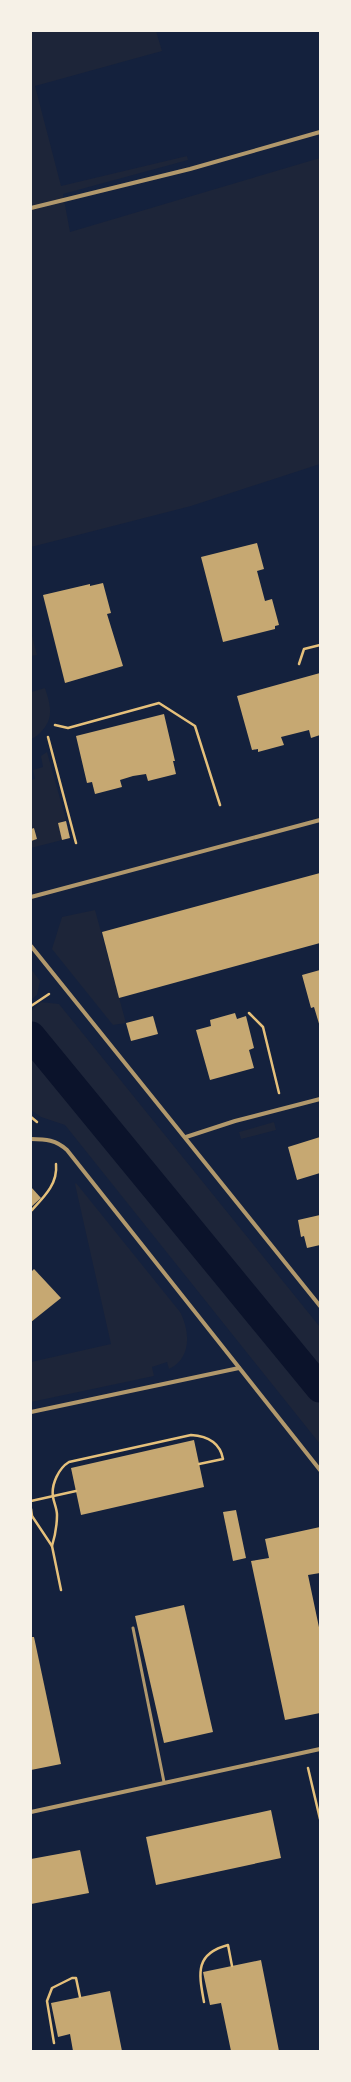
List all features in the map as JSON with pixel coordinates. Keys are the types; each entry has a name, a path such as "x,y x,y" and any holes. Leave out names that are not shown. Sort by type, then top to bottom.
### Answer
{"street":[{"path":"31,208 190,169 320,132"},
{"path":"31,897 320,820"},
{"path":"31,946 320,1306"},
{"path":"186,1138 235,1121 320,1099"},
{"path":"31,1139 48,1140 58,1143 67,1150 320,1470"},
{"path":"31,1412 239,1368"},
{"path":"31,1812 101,1798 164,1782 320,1749"}],"lane":[{"path":"133,1628 164,1782"}],"path":[{"path":"299,664 304,649 320,645"},
{"path":"56,725 68,728 159,704 195,726 220,805"},
{"path":"48,737 76,843"},
{"path":"31,1006 40,999"},
{"path":"249,1013 263,1028 281,1099"},
{"path":"31,1211 48,1193 57,1172 56,1160"},
{"path":"52,1546 57,1514 53,1496 57,1476 62,1466 70,1462 190,1435 203,1436 218,1446 223,1459 199,1464"},
{"path":"31,1501 76,1491"},
{"path":"31,1509 32,1516 52,1546 61,1590"},
{"path":"305,1752 320,1819"},
{"path":"204,2002 199,1977 200,1966 205,1957 218,1948 228,1945 232,1966"},
{"path":"54,2043 47,2001 52,1988 72,1978 76,1978 80,1997"}],"shaded area":[{"path":"31,31 156,31 162,51 35,86 61,186 187,156 188,160 63,194 70,232 320,158 320,464 191,506 31,547"},
{"path":"31,632 37,655 31,656"},
{"path":"45,688 50,705 50,716 41,732 31,739 31,692"},
{"path":"47,752 66,820 58,823 62,840 31,848 31,841 37,839 34,828 31,829 31,780 35,779 33,770 43,767 41,756"},
{"path":"95,910 126,1023 113,1025 52,949 62,917"},
{"path":"31,969 40,981 37,995 31,1000"},
{"path":"41,1002 59,1004 320,1327 320,1373 31,1021 31,1011"},
{"path":"31,1049 320,1400 320,1444 65,1125 41,1117 31,1110"},
{"path":"274,1122 276,1130 241,1139 239,1132"},
{"path":"76,1183 180,1312 186,1327 187,1344 182,1358 169,1369 167,1362 152,1367 154,1376 31,1402 31,1362 111,1344"}],"building":[{"path":"257,543 264,569 257,571 265,601 272,599 279,625 275,626 275,629 223,642 201,557"},
{"path":"103,583 111,613 107,614 123,666 65,683 43,595 90,584 90,586"},
{"path":"320,673 320,735 311,738 309,730 281,737 284,745 258,752 258,749 252,750 237,696"},
{"path":"164,714 175,761 173,761 176,774 148,781 146,774 133,776 120,780 122,787 95,794 92,782 87,783 76,736"},
{"path":"66,821 70,838 62,840 58,823"},
{"path":"34,828 37,839 31,841 31,829"},
{"path":"320,873 320,943 119,998 102,932"},
{"path":"320,970 320,1027 314,1007 311,1008 302,975"},
{"path":"235,1013 237,1019 246,1016 254,1048 249,1050 254,1068 210,1080 196,1030 211,1026 210,1020"},
{"path":"153,1016 158,1034 131,1041 126,1023"},
{"path":"320,1137 320,1173 297,1180 288,1147"},
{"path":"31,1187 41,1198 31,1207"},
{"path":"320,1215 320,1245 307,1248 304,1236 301,1237 298,1220"},
{"path":"34,1269 61,1298 31,1322 31,1272"},
{"path":"194,1440 204,1487 81,1515 71,1468"},
{"path":"236,1510 246,1558 233,1561 223,1512"},
{"path":"320,1527 320,1573 308,1575 320,1632 320,1713 285,1720 251,1561 269,1558 265,1539"},
{"path":"184,1605 213,1732 164,1743 135,1616"},
{"path":"31,1637 34,1637 61,1764 31,1770"},
{"path":"271,1810 281,1858 156,1885 146,1837"},
{"path":"80,1850 89,1893 31,1904 31,1859"},
{"path":"261,1960 279,2051 231,2051 221,2003 210,2005 203,1972"},
{"path":"110,1991 122,2051 73,2051 70,2034 58,2037 51,2003"}],"waterway":[{"path":"31,1036 320,1388"}]}
